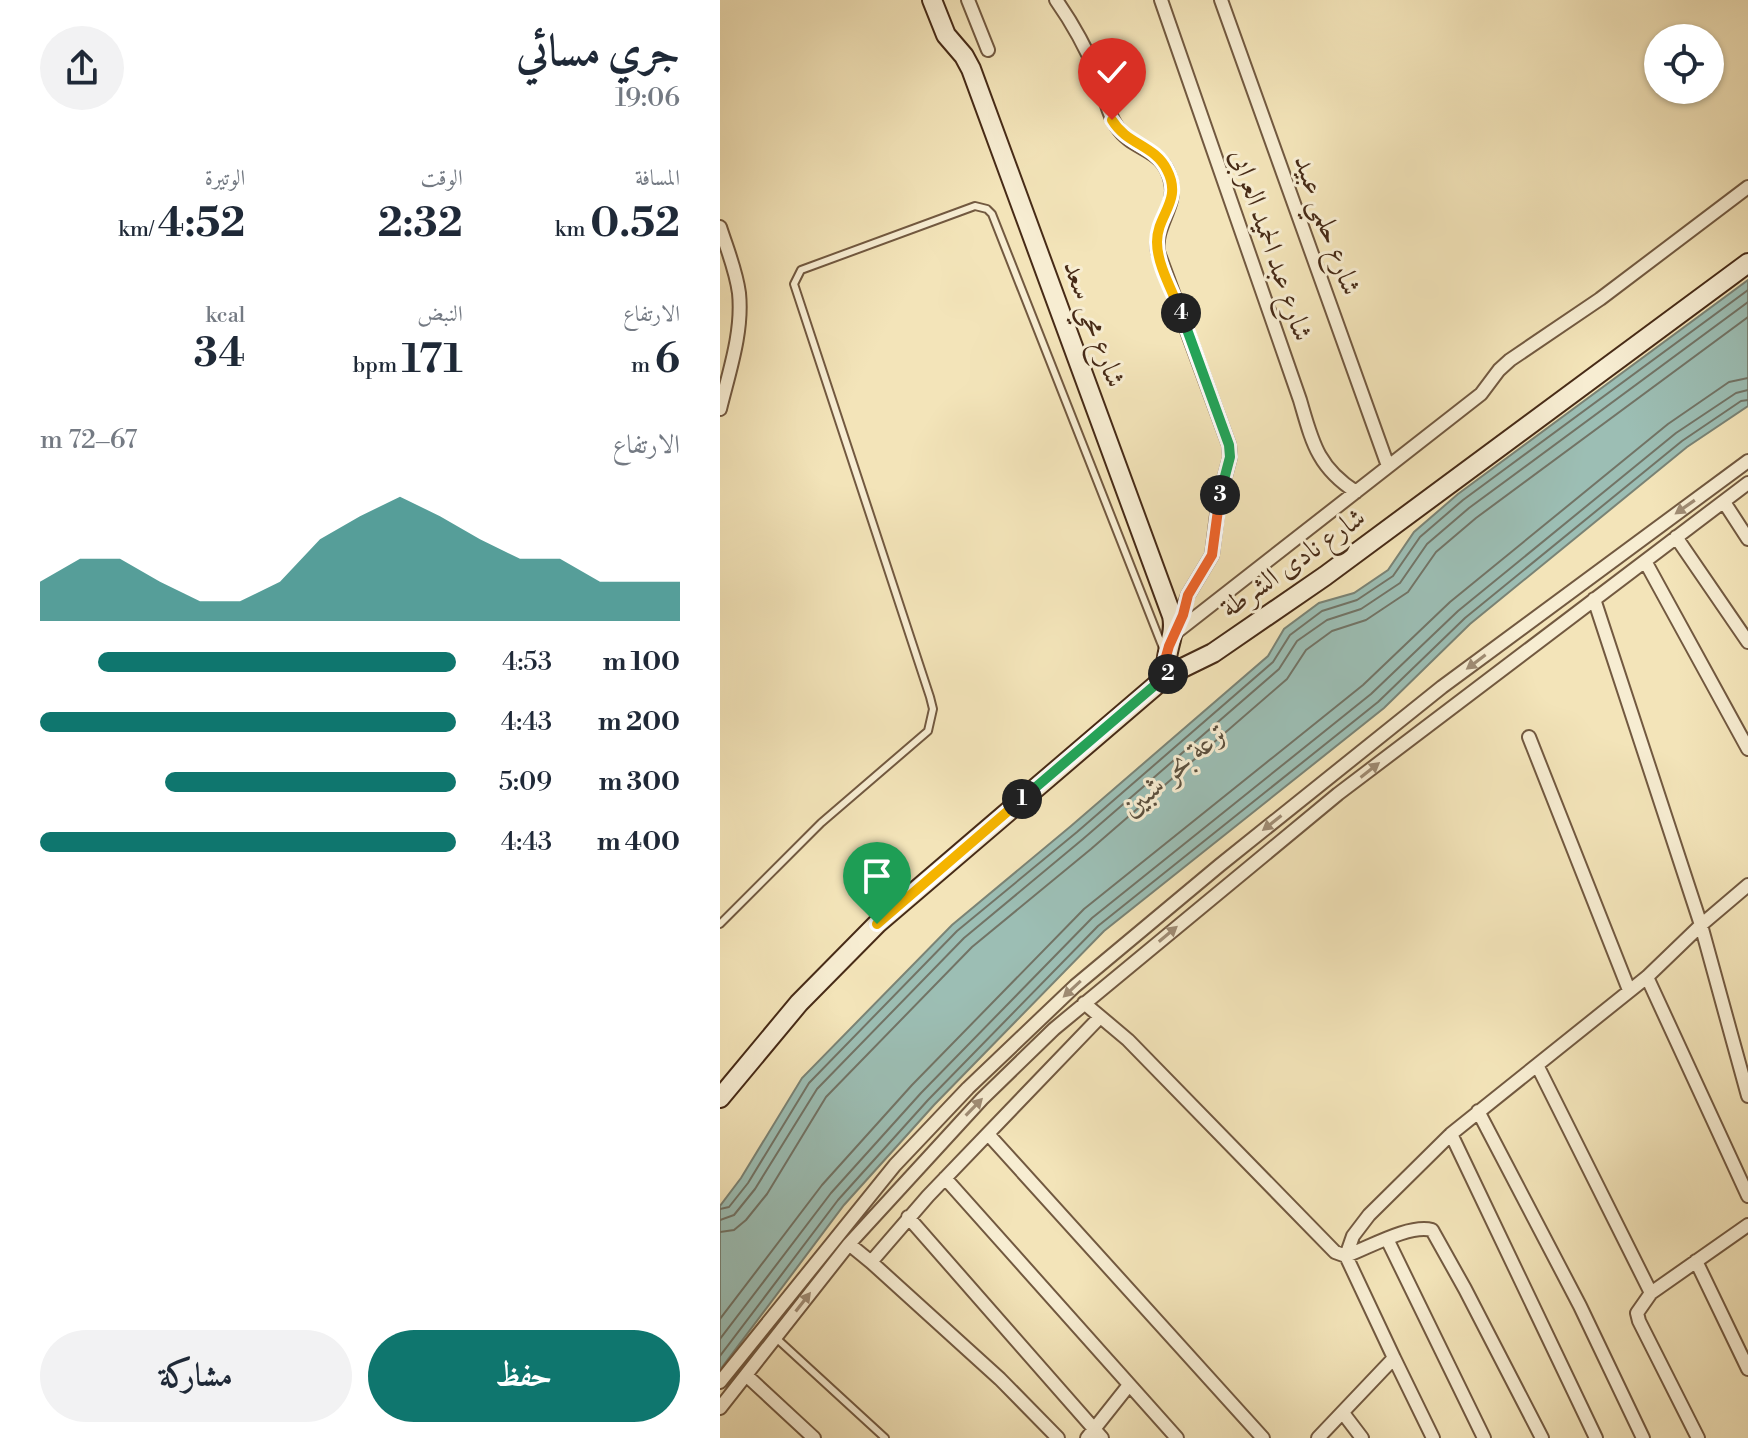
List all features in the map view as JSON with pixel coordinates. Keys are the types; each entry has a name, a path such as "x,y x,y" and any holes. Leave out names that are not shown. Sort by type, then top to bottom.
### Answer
{"main road":[{"name":"شارع محي سعد","path":"932,0 946,35 971,69 1172,616 1174,634"},
{"name":"شارع نادى الشرطة","path":"720,1098 799,1003 877,924 1168,675 1213,653 1325,576 1748,263"},
{"path":"1168,675 1166,655 1174,634"}],"street":[{"path":"968,0 988,50"},
{"path":"1056,0 1082,41 1118,129 1133,143 1153,152 1171,179 1172,201 1160,226 1158,252 1229,445 1230,457 1219,499 1212,555 1188,595 1174,634"},
{"name":"شارع عبد الحميد العرابى","path":"1161,0 1300,400 1312,444 1326,466 1356,492"},
{"name":"شارع حلمي عبيد","path":"1221,0 1388,466"},
{"path":"1174,634 1481,394 1510,360 1600,299 1748,187"},
{"path":"720,227 736,277 739,305 734,350 720,409"},
{"path":"720,1382 895,1165 968,1088 1075,986 1442,687 1748,461"},
{"path":"720,1408 849,1244 982,1099 1084,1003 1338,794 1748,483"},
{"path":"1724,502 1748,539"},
{"path":"1676,537 1748,642"},
{"path":"1645,561 1748,749"},
{"path":"1594,599 1701,925 1748,1096"},
{"path":"1529,737 1629,990"},
{"path":"1346,1256 1353,1236 1369,1215 1451,1134 1647,977 1748,885"},
{"path":"1647,977 1748,1196"},
{"path":"1084,1003 1128,1040 1327,1245 1346,1256 1433,1438"},
{"path":"871,1262 908,1217 1100,1017"},
{"path":"1537,1065 1651,1293"},
{"path":"1478,1111 1580,1306 1643,1438"},
{"path":"988,1134 1263,1438"},
{"path":"1451,1134 1596,1438"},
{"path":"945,1178 1177,1438"},
{"path":"908,1217 1095,1435 1129,1385"},
{"path":"1698,1438 1637,1313 1651,1293 1748,1225"},
{"path":"1346,1256 1410,1231 1432,1230 1542,1438"},
{"path":"1387,1239 1484,1438"},
{"path":"849,1244 1000,1379 1058,1438"},
{"path":"1696,1261 1748,1369"},
{"path":"1318,1438 1394,1358"},
{"path":"746,1375 814,1438"},
{"path":"1343,1413 1362,1438"}],"lane":[{"path":"720,924 821,823 928,731 932,721 930,697 794,284 801,270 975,206 981,206 992,214 1166,655"},
{"path":"775,1337 885,1438"}],"water":[{"name":"ترعة بحر شبين","path":"1748,280 1748,406 1687,447 1470,624 1384,708 1104,931 934,1105 844,1205 720,1370 720,1206 741,1178 802,1078 952,925 1268,656 1284,629 1319,603 1354,593 1388,570 1414,532 1458,494"}],"route":[{"path":"877,924 1168,675 1165,660 1169,646 1188,595 1208,565 1215,545 1219,499 1230,457 1229,445 1158,252 1160,226 1172,201 1171,179 1161,160 1153,152 1125,137 1112,120"}]}
